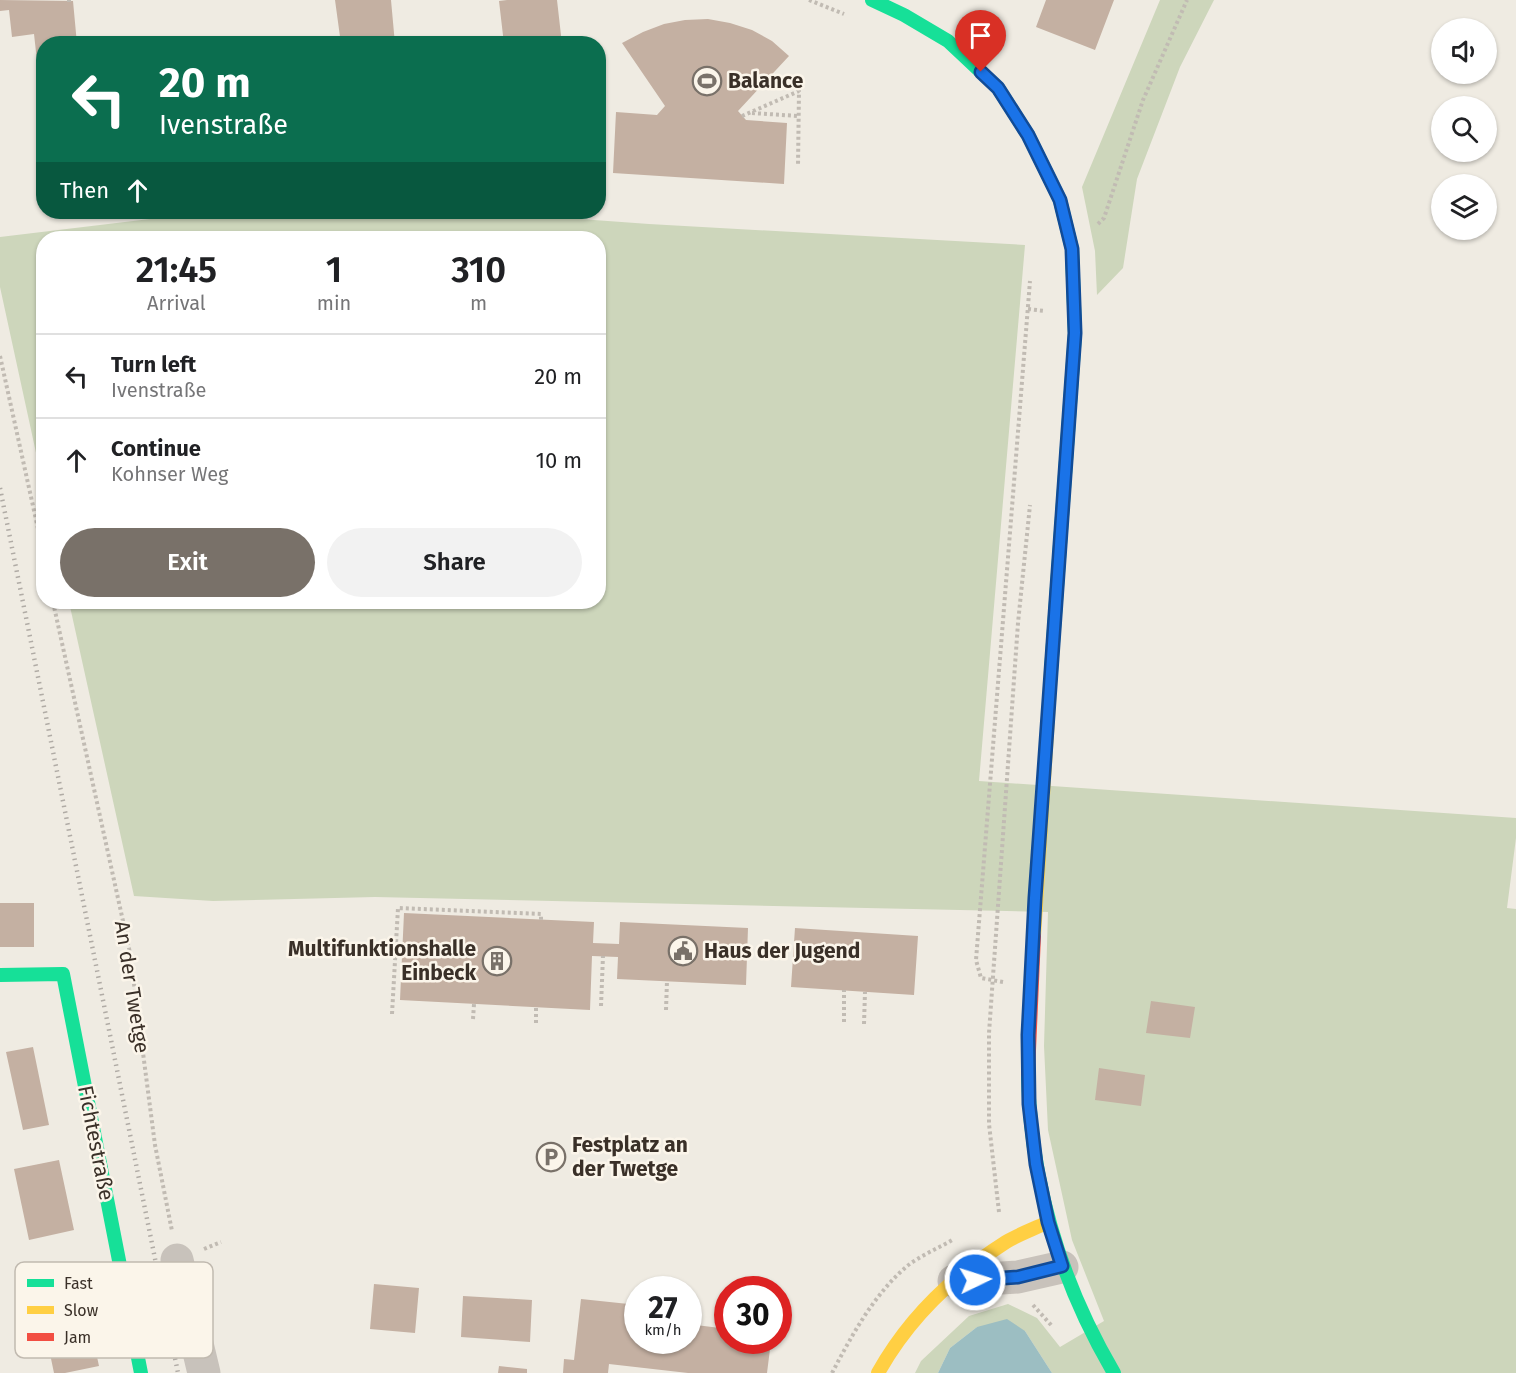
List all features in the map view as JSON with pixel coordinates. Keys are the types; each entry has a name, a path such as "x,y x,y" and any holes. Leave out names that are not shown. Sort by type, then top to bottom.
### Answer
{"street":[{"path":"872,0 904,15 948,41 998,88 1028,135 1060,200 1072,249 1075,333 1036,886 1028,1035 1029,1104 1036,1164 1048,1222 1062,1266 1101,1352 1114,1373"},
{"name":"Fichtestraße","path":"0,975 63,975 119,1262"},
{"path":"878,1373 886,1357 910,1326 954,1281 1007,1241 1048,1222"},
{"path":"954,1281 1018,1277 1062,1266"},
{"name":"Fichtestraße","path":"138,1358 141,1373"},
{"path":"200,1358 204,1373"}],"path":[{"path":"809,0 851,17"},
{"path":"1072,249 1104,218 1143,100 1187,0"},
{"path":"742,116 799,91 798,166"},
{"path":"751,112 798,116"},
{"path":"976,960 1030,281"},
{"path":"1028,309 1047,312 1047,302"},
{"path":"0,356 36,520"},
{"path":"1007,1241 996,1204 989,1124 989,1033 1018,623 1031,496"},
{"name":"An der Twetge","path":"56,609 130,953 155,1145 177,1260"},
{"path":"392,1014 398,908 542,914 541,920"},
{"path":"478,917 479,910"},
{"path":"396,953 402,953"},
{"path":"601,1006 603,956"},
{"path":"666,1010 667,981"},
{"path":"844,990 844,1022"},
{"path":"864,1024 865,992"},
{"path":"473,1019 474,1004"},
{"path":"536,1007 536,1023"},
{"path":"1018,1277 1025,1297 1055,1329"}],"green space":[{"path":"1160,0 1214,0 1180,67 1137,179 1123,268 1097,295 1095,251 1082,187"},
{"path":"150,219 580,219 1025,245 979,781 1516,818 1516,838 1507,908 1516,909 1516,1373 1052,1373 1025,1331 977,1327 950,1348 938,1373 915,1373 921,1361 969,1316 1008,1304 1037,1318 1060,1347 1104,1321 1072,1240 1048,1130 1044,1046 1048,912 375,897 213,901 134,896 71,609 606,609 606,231 50,231"},
{"path":"36,233 36,453 0,287 0,237"}],"water":[{"path":"1007,1319 1025,1331 1052,1373 938,1373 950,1348 977,1327"}],"building":[{"path":"0,0 73,1 76,36 36,36 36,52 34,34 12,37 9,10 0,11"},
{"path":"335,0 391,0 394,36 340,36"},
{"path":"557,0 561,36 503,36 499,1"},
{"path":"1046,0 1114,0 1095,50 1036,27"},
{"name":"Balance","path":"708,19 752,30 772,41 789,56 738,111 746,120 787,123 784,184 613,173 616,112 657,115 665,106 622,43 664,24"},
{"path":"0,903 34,903 34,947 0,947"},
{"name":"Multifunktionshalle Einbeck","path":"404,913 594,922 593,943 619,944 620,922 748,928 746,985 617,979 618,957 592,956 590,1010 400,1000"},
{"path":"795,928 918,936 914,995 791,987"},
{"path":"1151,1001 1195,1007 1190,1038 1146,1033"},
{"path":"33,1047 49,1125 23,1130 6,1052"},
{"path":"1099,1068 1145,1075 1141,1106 1095,1100"},
{"path":"59,1160 74,1230 29,1240 14,1169"},
{"path":"374,1284 419,1288 415,1333 370,1329"},
{"path":"463,1296 532,1300 530,1342 461,1337"},
{"path":"581,1299 624,1304 624,1354 702,1354 702,1326 714,1327 714,1354 769,1354 767,1373 688,1373 609,1364 608,1373 563,1373 564,1359 574,1360"},
{"path":"51,1358 97,1358 99,1366 54,1373"},
{"path":"499,1366 527,1369 527,1373 498,1373"}],"railway":[{"path":"0,488 156,1262"},
{"path":"175,1358 178,1373"}],"traffic: fast":[{"path":"872,0 904,15 948,41 998,88 1028,135 1060,200 1072,249 1075,334 1051,671"},
{"path":"0,975 63,974 119,1262"},
{"path":"1028,1073 1035,1152 1052,1229 1078,1302 1114,1373"},
{"path":"138,1358 141,1373"}],"traffic: slow":[{"path":"1034,936 1051,671"},
{"path":"878,1373 903,1334 951,1284 1006,1242 1048,1222"}],"traffic: jam":[{"path":"1028,1073 1034,936"}],"place":[{"name":"Balance","path":"707,81"},
{"name":"Haus der Jugend","path":"683,951"},
{"name":"Multifunktionshalle Einbeck","path":"497,961"},
{"name":"Festplatz an der Twetge","path":"551,1157"}],"route":[{"path":"975,1280 1018,1277 1062,1266 1048,1222 1036,1164 1029,1104 1028,1035 1035,898 1075,333 1072,249 1060,200 1028,135 998,88 981,72"}]}
